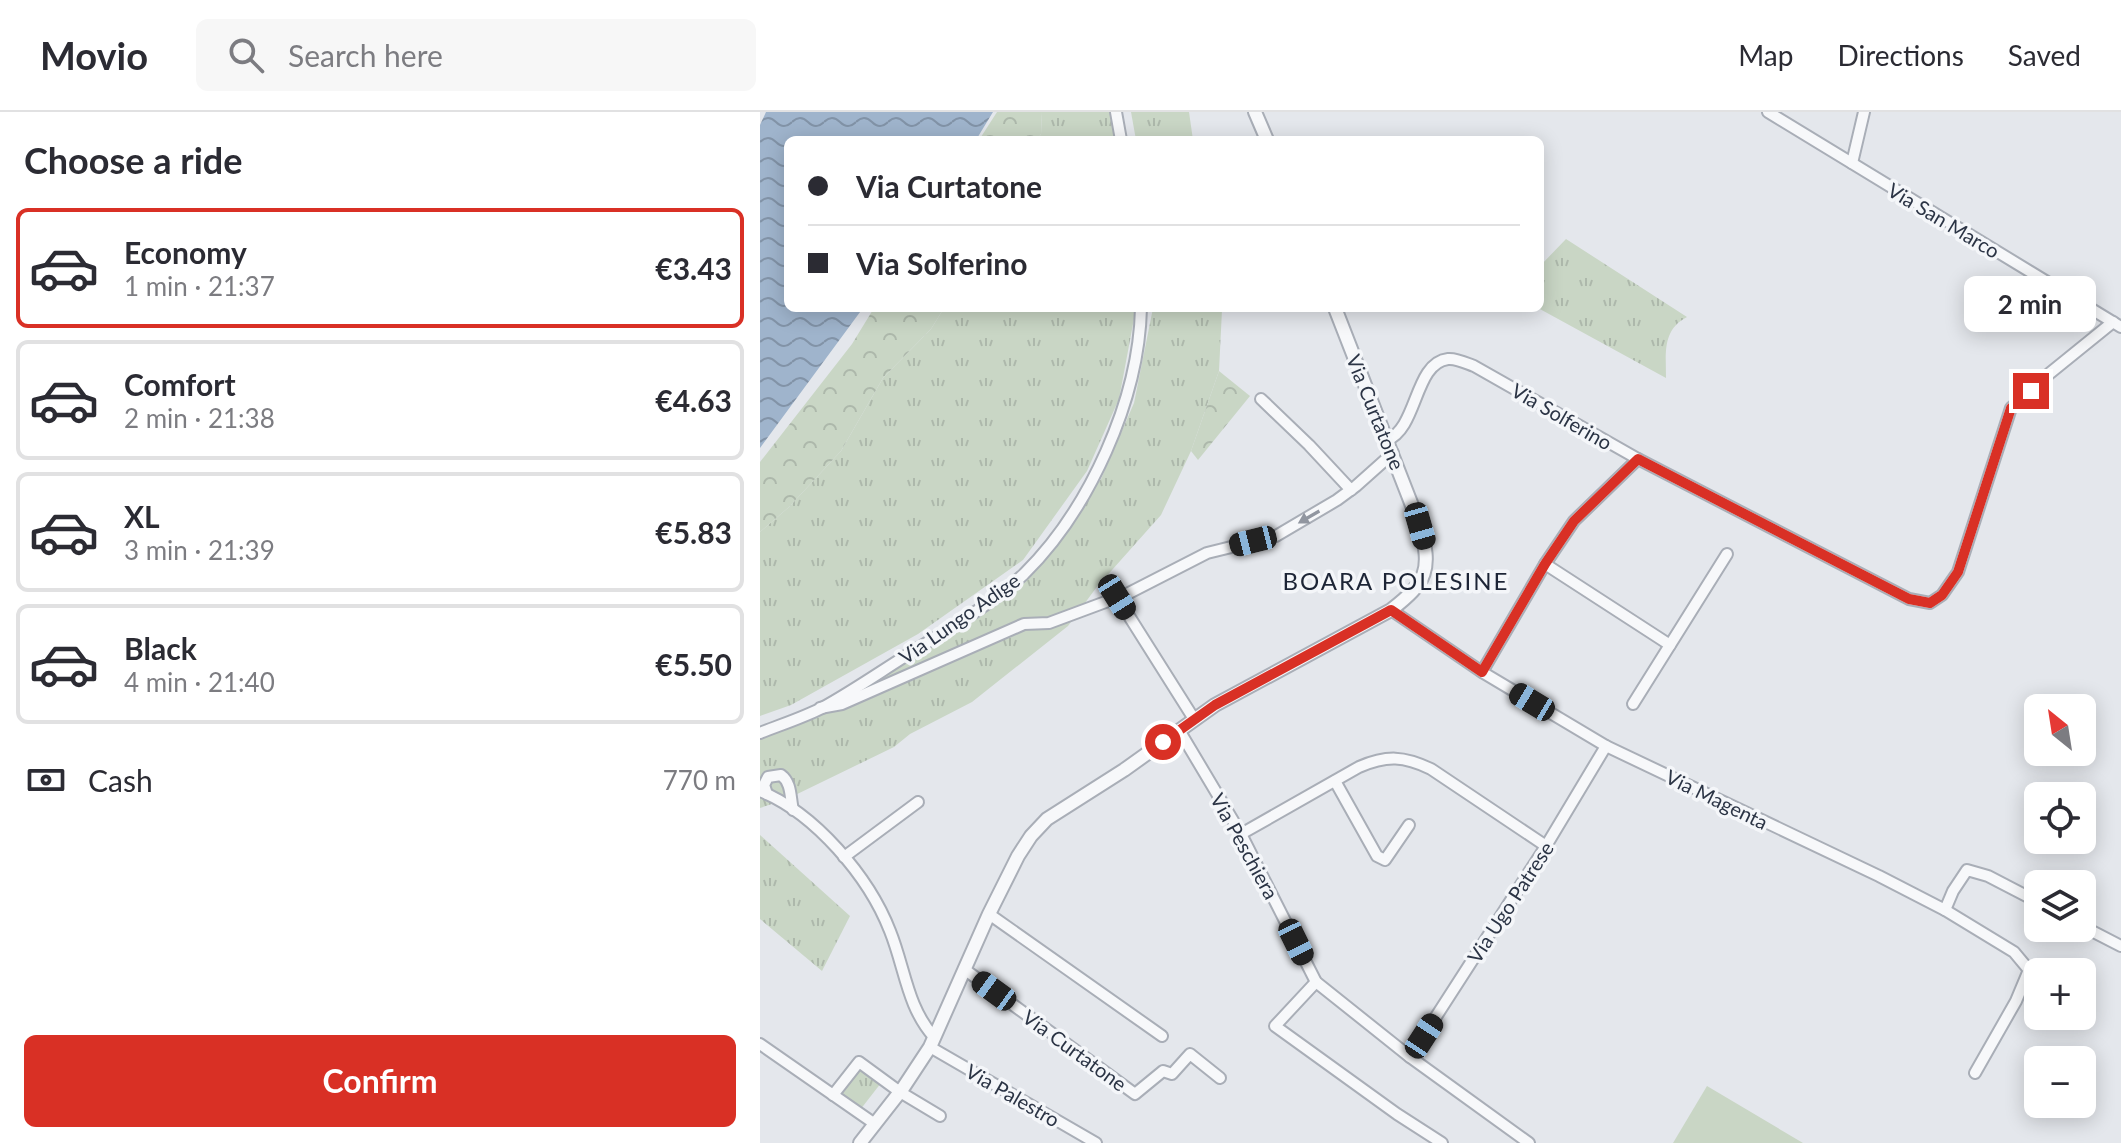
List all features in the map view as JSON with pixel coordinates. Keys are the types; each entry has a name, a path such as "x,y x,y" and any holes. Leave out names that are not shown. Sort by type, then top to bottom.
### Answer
{"street":[{"path":"1116,112 1120,136"},
{"path":"1255,112 1265,136"},
{"name":"Via San Marco","path":"1768,112 2117,325"},
{"path":"1852,163 1864,112"},
{"name":"Via Lungo Adige","path":"760,733 820,708 961,622 1024,573 1080,503 1098,469 1126,398 1141,327 1141,312"},
{"name":"Via Curtatone","path":"863,1142 932,1042 1018,856 1047,819 1124,770 1194,719 1256,681 1391,610 1421,580 1427,556 1420,526 1337,312"},
{"name":"Via Solferino","path":"1387,440 1401,431 1426,376 1440,362 1452,359 1474,366 1638,459 1909,599 1930,603 1942,595 1958,572 2011,408 2050,373 2117,325"},
{"path":"1261,399 1351,490"},
{"path":"820,708 842,704 1024,624 1049,623 1127,594 1207,553 1276,536 1337,500 1393,453"},
{"path":"1482,672 1574,521 1638,459"},
{"path":"1633,704 1727,554"},
{"path":"1545,564 1670,645"},
{"path":"1117,597 1194,719"},
{"name":"Via Magenta","path":"1391,610 1482,672 1606,746 1865,869 1945,910 2014,952 2029,970 2016,1001 1975,1073"},
{"name":"Via Peschiera","path":"1179,730 1241,834 1316,982 1410,1057 1529,1143"},
{"name":"Via Ugo Patrese","path":"1410,1057 1546,846 1606,746"},
{"path":"1241,834 1373,761 1396,758 1415,761 1431,769 1546,846"},
{"path":"793,810 786,779 781,775 768,777 764,793 808,820 869,888 891,932 905,980 932,1042"},
{"path":"1335,781 1377,856 1385,860 1409,825"},
{"path":"844,857 918,802"},
{"path":"1945,910 1967,870 1988,876 2024,895"},
{"path":"989,914 1162,1036"},
{"path":"2096,933 2121,946"},
{"name":"Via Curtatone","path":"964,969 1135,1094 1163,1071 1172,1074 1190,1054 1220,1078"},
{"path":"1316,982 1275,1026 1442,1143"},
{"name":"Via Palestro","path":"932,1042 1096,1143"},
{"path":"760,1044 875,1124"},
{"path":"833,1095 859,1062 940,1116"}],"green space":[{"path":"997,112 1042,112 1040,136 982,136"},
{"path":"1042,112 1115,112 1119,136 1040,136"},
{"path":"1131,112 1189,112 1192,136 1135,136"},
{"path":"1566,239 1687,317 1669,335 1666,378 1544,311 1544,262"},
{"path":"872,312 942,312 931,329 883,378 841,451 789,507 760,532 760,462 852,344"},
{"path":"942,312 1135,312 1119,399 1087,471 1023,560 918,634 791,705 760,716 760,532 789,507 841,451 883,378 931,329"},
{"path":"1152,312 1222,312 1219,371 1191,451 1161,515 1096,588 1068,626 972,702 910,734 894,747 787,799 760,808 760,733 798,719 927,647 1035,571 1101,479 1134,403"},
{"path":"1219,371 1250,396 1198,460 1191,451"},
{"path":"760,835 850,916 822,971 760,919"},
{"path":"861,1069 881,1083 860,1110 841,1095"},
{"path":"1707,1086 1803,1143 1673,1143"}],"water":[{"path":"766,112 993,112 978,136 784,136 784,312 860,312 760,448 760,125"}],"district":[{"name":"BOARA POLESINE","path":"1396,580"}],"route":[{"path":"1163,742 1215,705 1256,681 1391,610 1482,672 1574,521 1638,459 1909,599 1930,603 1942,595 1958,572 2011,408 2031,391"}]}
